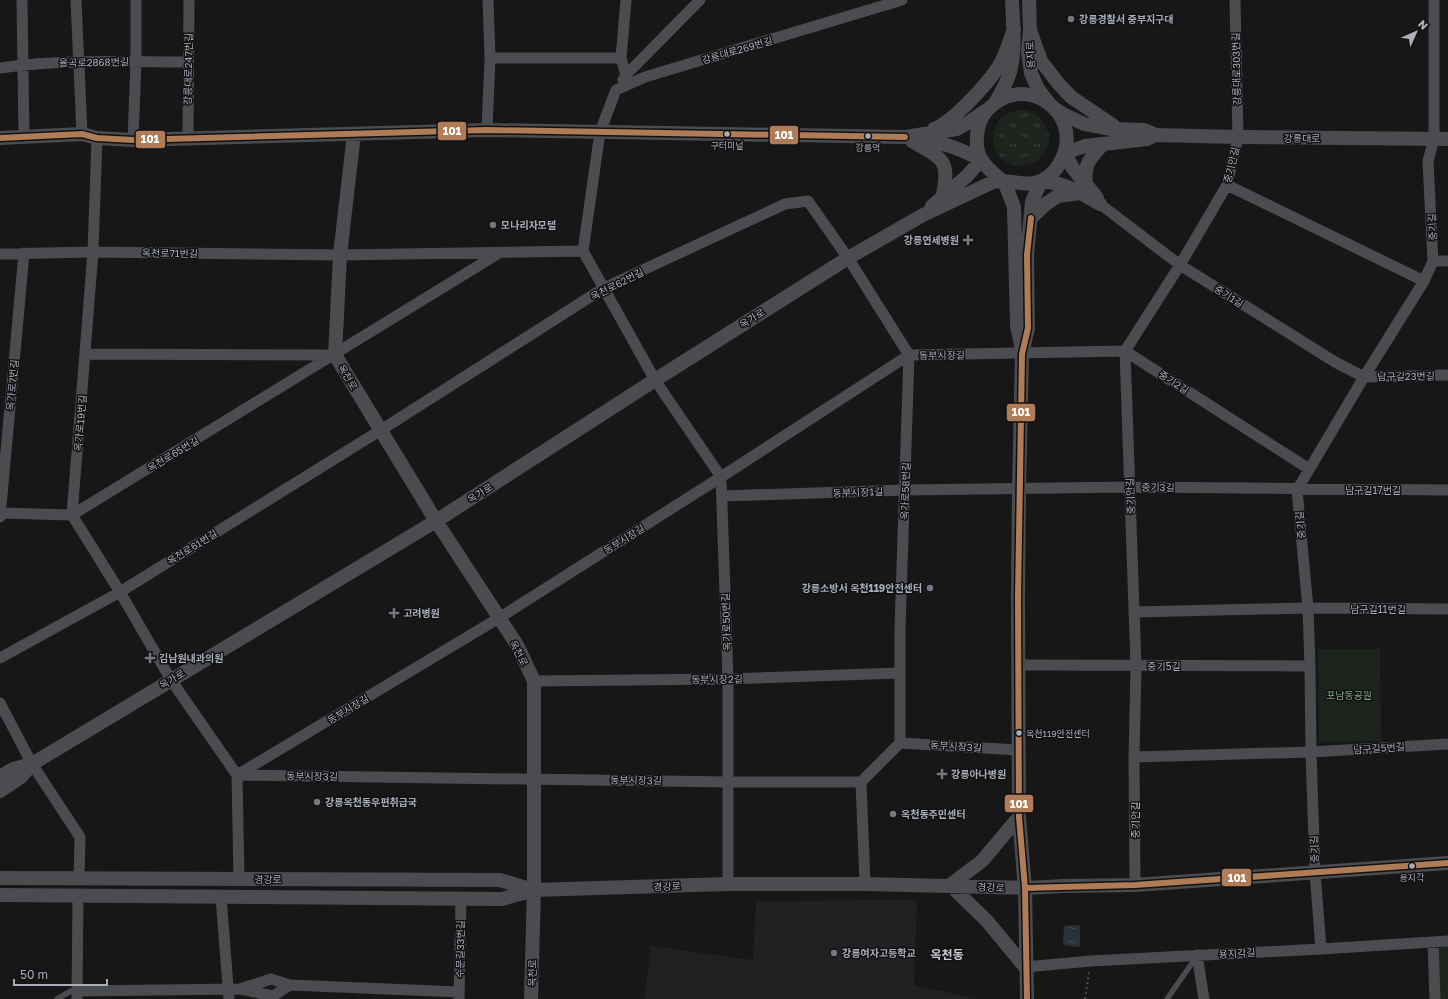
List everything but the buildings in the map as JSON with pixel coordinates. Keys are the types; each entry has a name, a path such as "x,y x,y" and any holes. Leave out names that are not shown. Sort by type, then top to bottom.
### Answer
{"street":[{"path":"22,0 24,137"},
{"path":"76,0 82,134"},
{"path":"133,140 136,62 136,0"},
{"name":"강릉대로247번길","path":"188,138 189,0"},
{"path":"487,130 490,58 488,0"},
{"path":"626,0 621,58 626,75"},
{"path":"700,0 626,75 616,90 600,132 583,251 655,380 721,477"},
{"name":"강릉대로269번길","path":"616,90 645,77 902,0"},
{"name":"용지로","path":"991,106 1004,87 1010,72 1014,48 1012,0"},
{"name":"용지로","path":"1029,0 1030,30 1028,52 1031,73 1038,89 1052,106"},
{"name":"강릉대로303번길","path":"1235,0 1238,137"},
{"name":"중기길","path":"1321,950 1315,872 1308,608 1297,490 1364,377 1424,281 1433,261 1428,161 1434,139 1434,0"},
{"path":"905,137 939,127 957,114 998,68 1014,29"},
{"path":"1030,30 1041,61 1058,83 1080,104 1119,130"},
{"path":"490,58 621,58"},
{"name":"율곡로2868번길","path":"0,68 22,64 79,61 188,62"},
{"path":"905,137 957,128 971,121 1000,100 1014,94 1029,94 1043,99 1063,114 1084,124 1119,130 1144,130 1156,135"},
{"path":"991,106 979,122 976,138 978,153 981,160 985,167 1003,181 1014,207 1017,326 1022,354 1019,488 1018,750 1019,817 1025,888 1026,999"},
{"path":"923,215 988,184 1003,181 1027,185 1041,181 1053,173 1062,162 1066,148 1067,133 1063,120 1052,106"},
{"path":"0,138 82,134 98,138 133,140 487,130 905,137 942,142 969,153 981,160"},
{"name":"옥천로","path":"354,134 340,255 335,355 436,521 517,645 534,681 534,890 531,999"},
{"path":"1065,152 1085,146 1147,139 1156,135"},
{"name":"강릉대로","path":"1156,135 1448,139"},
{"path":"905,137 942,161 946,171 943,195"},
{"name":"중기안길","path":"1135,885 1134,757 1136,666 1125,351 1180,265 1227,185 1238,137"},
{"name":"옥가로19번길","path":"72,515 94,252 98,138"},
{"path":"1084,189 1087,165 1093,155 1103,144"},
{"path":"1065,152 1084,189 1100,204"},
{"path":"923,215 943,195 967,176 981,160"},
{"path":"1041,181 1056,182 1084,189"},
{"path":"1022,354 1028,328 1028,255 1032,202 1041,181"},
{"path":"1227,185 1424,281"},
{"path":"1031,218 1046,203 1058,196 1084,189"},
{"path":"968,194 985,190 995,191 1005,197 1014,207"},
{"name":"옥천로62번길","path":"380,430 604,288 785,204 808,201 848,258"},
{"name":"중기1길","path":"1100,204 1180,265 1335,362 1364,377"},
{"name":"옥가로","path":"0,777 13,769 32,764 436,521 848,258 923,215"},
{"path":"340,255 583,251"},
{"name":"옥천로71번길","path":"0,254 94,252 340,255"},
{"name":"옥가로7번길","path":"0,516 24,253"},
{"name":"옥천로","path":"335,355 500,253"},
{"path":"848,258 909,355"},
{"path":"1433,261 1448,261"},
{"path":"1022,354 1125,351"},
{"name":"중기2길","path":"1125,351 1310,469"},
{"path":"85,354 335,355"},
{"name":"동부시장길","path":"237,776 499,618 909,355 1022,354"},
{"name":"옥천로65번길","path":"72,515 335,355"},
{"name":"옥가로58번길","path":"900,743 900,628 909,355"},
{"name":"남구길23번길","path":"1364,377 1448,375"},
{"name":"옥천로61번길","path":"0,658 120,592 380,430"},
{"name":"옥가로50번길","path":"721,477 728,679 728,884"},
{"name":"중기3길","path":"1019,488 1130,487 1297,490"},
{"name":"동부시장1길","path":"722,496 1019,488"},
{"name":"남구길17번길","path":"1297,490 1448,490"},
{"path":"0,513 72,515 120,592 171,680 237,776 239,879"},
{"name":"남구길11번길","path":"1134,612 1308,608 1448,609"},
{"name":"중기5길","path":"1018,665 1310,666"},
{"name":"동부시장2길","path":"534,681 728,679 900,673"},
{"path":"0,703 32,764 80,837 79,879"},
{"path":"865,884 861,782 900,743"},
{"name":"동부시장3길","path":"900,743 1018,750"},
{"name":"남구길5번길","path":"1134,757 1311,752 1448,744"},
{"name":"옥가로","path":"0,791 21,778 32,764"},
{"name":"동부시장3길","path":"237,776 534,778 728,782 861,782"},
{"path":"1019,817 982,861 950,885 987,921 1026,967"},
{"name":"경강로","path":"0,895 502,899 534,890 728,884 950,885 1025,888 1135,885 1448,863"},
{"name":"경강로","path":"0,878 500,880 534,890"},
{"path":"78,896 77,995 229,994 271,979 290,985 459,996"},
{"path":"221,897 229,994"},
{"name":"수문길33번길","path":"459,996 461,899"},
{"name":"용지각길","path":"1026,967 1091,961 1321,950 1448,941"},
{"path":"1433,942 1435,999"},
{"path":"1197,955 1204,999"},
{"path":"240,989 273,996 290,985"}],"lane":[{"path":"1167,999 1197,955"},
{"path":"57,999 72,991 77,995"}],"path":[{"path":"1086,999 1091,961"}],"shaded area":[{"name":"강릉여자고등학교","path":"917,900 914,985 978,999 644,999 651,946 753,960 756,901"}],"green space":[{"path":"1016,110 1026,110 1041,118 1047,127 1049,138 1047,149 1041,158 1026,166 1016,166 1005,161 998,154 993,143 993,133 998,122 1005,115"},
{"name":"포남동공원","path":"1318,649 1380,649 1381,741 1319,742"},
{"path":"1438,945 1448,945 1448,999 1440,999"}],"water":[{"path":"1080,925 1080,947 1063,945 1064,926"}],"transit line":[{"name":"101","path":"0,138 82,134 97,138 133,140 487,130 905,137"},
{"name":"101","path":"1027,999 1025,888 1019,817 1018,598 1022,354 1028,328 1027,255 1031,218"},
{"name":"101","path":"1025,888 1135,885 1448,863"}],"place":[{"name":"강릉경찰서 중부지구대","path":"1071,19"},
{"name":"구터미널","path":"727,134"},
{"name":"강릉역","path":"868,136"},
{"name":"모나리자모텔","path":"493,225"},
{"name":"강릉연세병원","path":"968,240"},
{"name":"강릉소방서 옥천119안전센터","path":"930,588"},
{"name":"고려병원","path":"394,613"},
{"name":"김남원내과의원","path":"150,658"},
{"name":"옥천119안전센터","path":"1019,733"},
{"name":"강릉아나병원","path":"942,774"},
{"name":"강릉옥천동우편취급국","path":"317,802"},
{"name":"옥천동주민센터","path":"893,814"},
{"name":"용지각","path":"1412,866"},
{"name":"강릉여자고등학교","path":"834,953"}],"district":[{"name":"옥천동","path":"947,955"}]}
